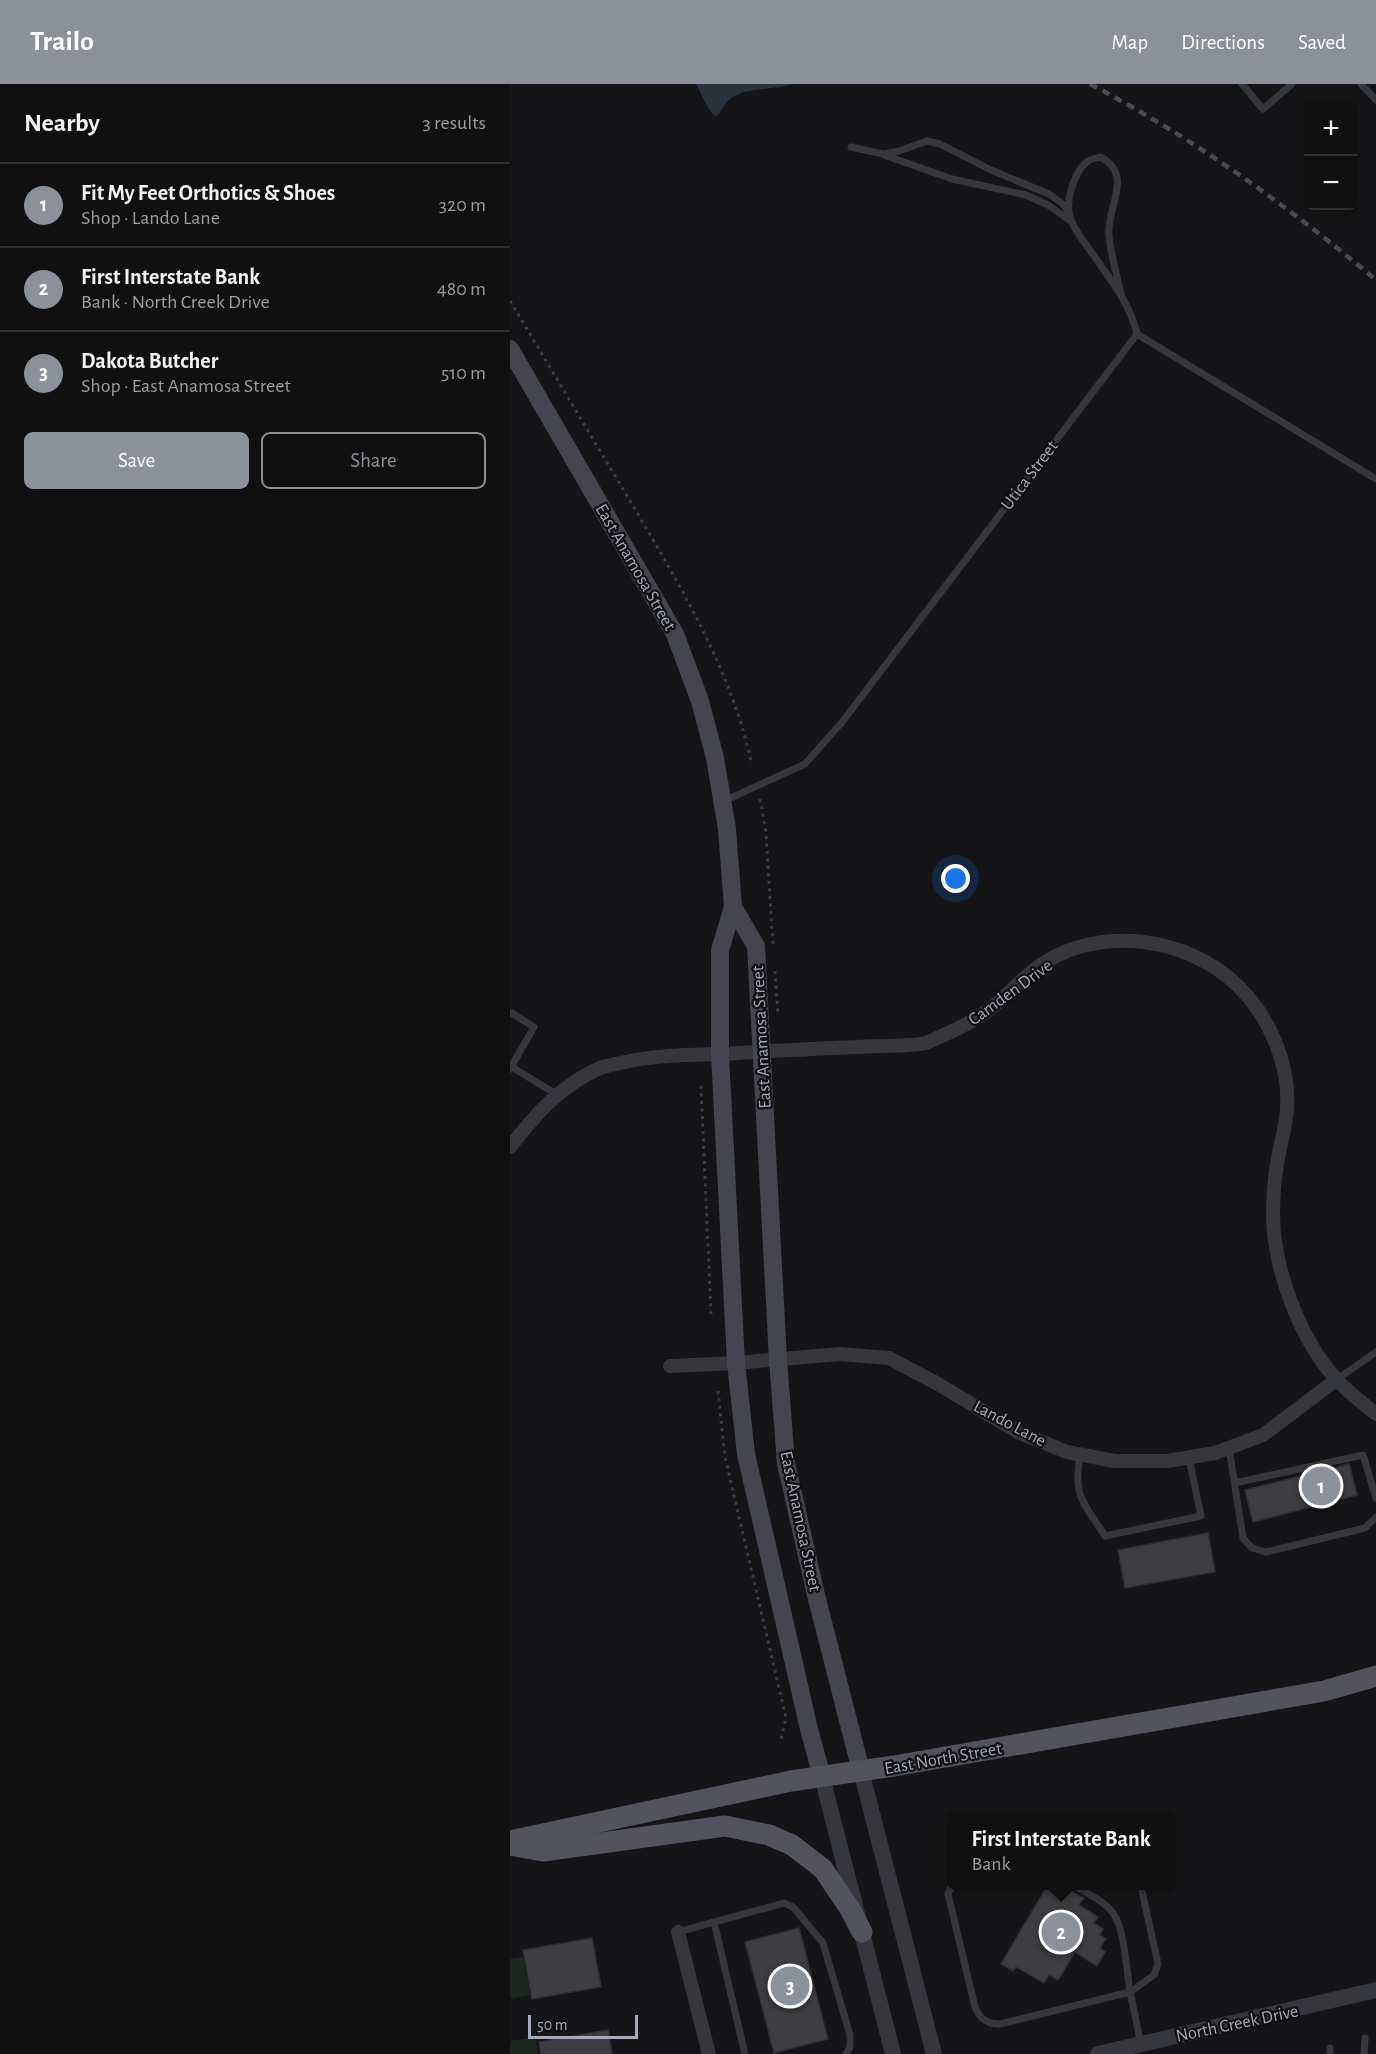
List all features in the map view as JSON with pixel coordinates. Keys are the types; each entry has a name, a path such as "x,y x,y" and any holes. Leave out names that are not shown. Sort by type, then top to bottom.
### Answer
{"main road":[{"name":"East Anamosa Street","path":"510,349 675,634 700,701 715,758 727,829 733,907 720,950 720,1054 736,1363 746,1454 822,1777"},
{"name":"East Anamosa Street","path":"733,907 756,946 778,1360 786,1463 816,1595 861,1771"},
{"name":"East North Street","path":"510,1843 780,1783 1324,1691 1376,1676"},
{"path":"510,1843 543,1851 725,1826 769,1835 792,1845 823,1869 850,1909 862,1932"}],"street":[{"name":"Camden Drive","path":"510,1147 535,1114 556,1094 601,1068 653,1056 926,1043 968,1024 990,1009 1024,978 1045,963 1090,944 1154,943 1177,949 1219,970 1236,984 1249,998 1273,1038 1281,1059 1288,1095 1277,1164 1273,1219 1279,1261 1289,1298 1321,1359 1336,1380 1376,1414"},
{"name":"Lando Lane","path":"670,1366 840,1354 889,1358 938,1384 1018,1432 1067,1452 1115,1461 1168,1461 1215,1453 1229,1448 1263,1435 1336,1380"},
{"name":"East Anamosa Street","path":"861,1771 934,2054"},
{"name":"East Anamosa Street","path":"822,1777 893,2054"},
{"path":"678,1932 709,2054"},
{"name":"North Creek Drive","path":"1098,2054 1376,1990"}],"lane":[{"path":"1242,84 1263,109 1292,84"},
{"path":"1361,84 1376,99"},
{"path":"883,154 927,141 940,144 991,170 1049,194 1063,204 1079,236 1121,294 1133,316 1137,334 1376,479"},
{"path":"851,147 883,154 952,179 1026,195 1048,205 1074,224"},
{"path":"1069,213 1071,190 1079,171 1089,161 1101,157 1112,163 1118,176 1117,192 1108,232 1121,294"},
{"name":"Utica Street","path":"722,802 805,764 843,721 1137,334"},
{"path":"510,1012 534,1027 510,1067 556,1094"},
{"path":"1336,1380 1374,1356"},
{"path":"1229,1448 1243,1538 1252,1548 1266,1552 1365,1528 1376,1517"},
{"path":"1080,1454 1076,1477 1079,1494 1105,1536 1201,1516 1188,1458"},
{"path":"1235,1482 1363,1455 1376,1498"},
{"path":"949,1890 948,1894 975,2007 985,2021 1000,2025 1130,1992 1154,1975 1158,1964 1142,1890"},
{"path":"1081,1890 1104,1904 1115,1915 1120,1930 1141,2044"},
{"path":"678,1932 784,1903 793,1907 823,1943 850,2035 846,2054"},
{"path":"714,1922 745,2054"},
{"path":"1364,2054 1365,2038"}],"path":[{"path":"510,301 686,596 720,665 745,732 752,765"},
{"path":"760,799 766,834 774,947"},
{"path":"775,970 778,1015"},
{"path":"701,1086 711,1314"},
{"path":"718,1390 725,1457 786,1718 780,1743"}],"shaded area":[{"path":"696,84 791,84 740,93 725,104 720,113 715,116 706,105"},
{"path":"523,1957 530,1995 510,1999 510,1959"},
{"path":"528,2038 536,2040 538,2054 510,2054 510,2041"}],"building":[{"path":"1349,1464 1357,1495 1253,1522 1245,1490"},
{"path":"1208,1533 1215,1572 1125,1588 1118,1550"},
{"path":"1045,1890 1053,1890 1062,1896 1066,1890 1070,1890 1084,1898 1079,1905 1098,1917 1094,1923 1103,1929 1100,1935 1106,1939 1100,1948 1105,1952 1097,1966 1075,1952 1058,1980 1049,1975 1044,1983 1016,1967 1013,1971 1001,1964"},
{"path":"799,1928 828,2039 774,2053 745,1942"},
{"path":"592,1938 601,1987 532,1999 523,1950"},
{"path":"608,2030 612,2054 541,2054 539,2042"}],"railway":[{"path":"1090,84 1166,127 1238,174 1308,225 1376,280"}],"place":[{"name":"Fit My Feet Orthotics & Shoes","path":"1321,1486"},
{"name":"First Interstate Bank","path":"1061,1932"},
{"name":"Dakota Butcher","path":"790,1986"}]}
